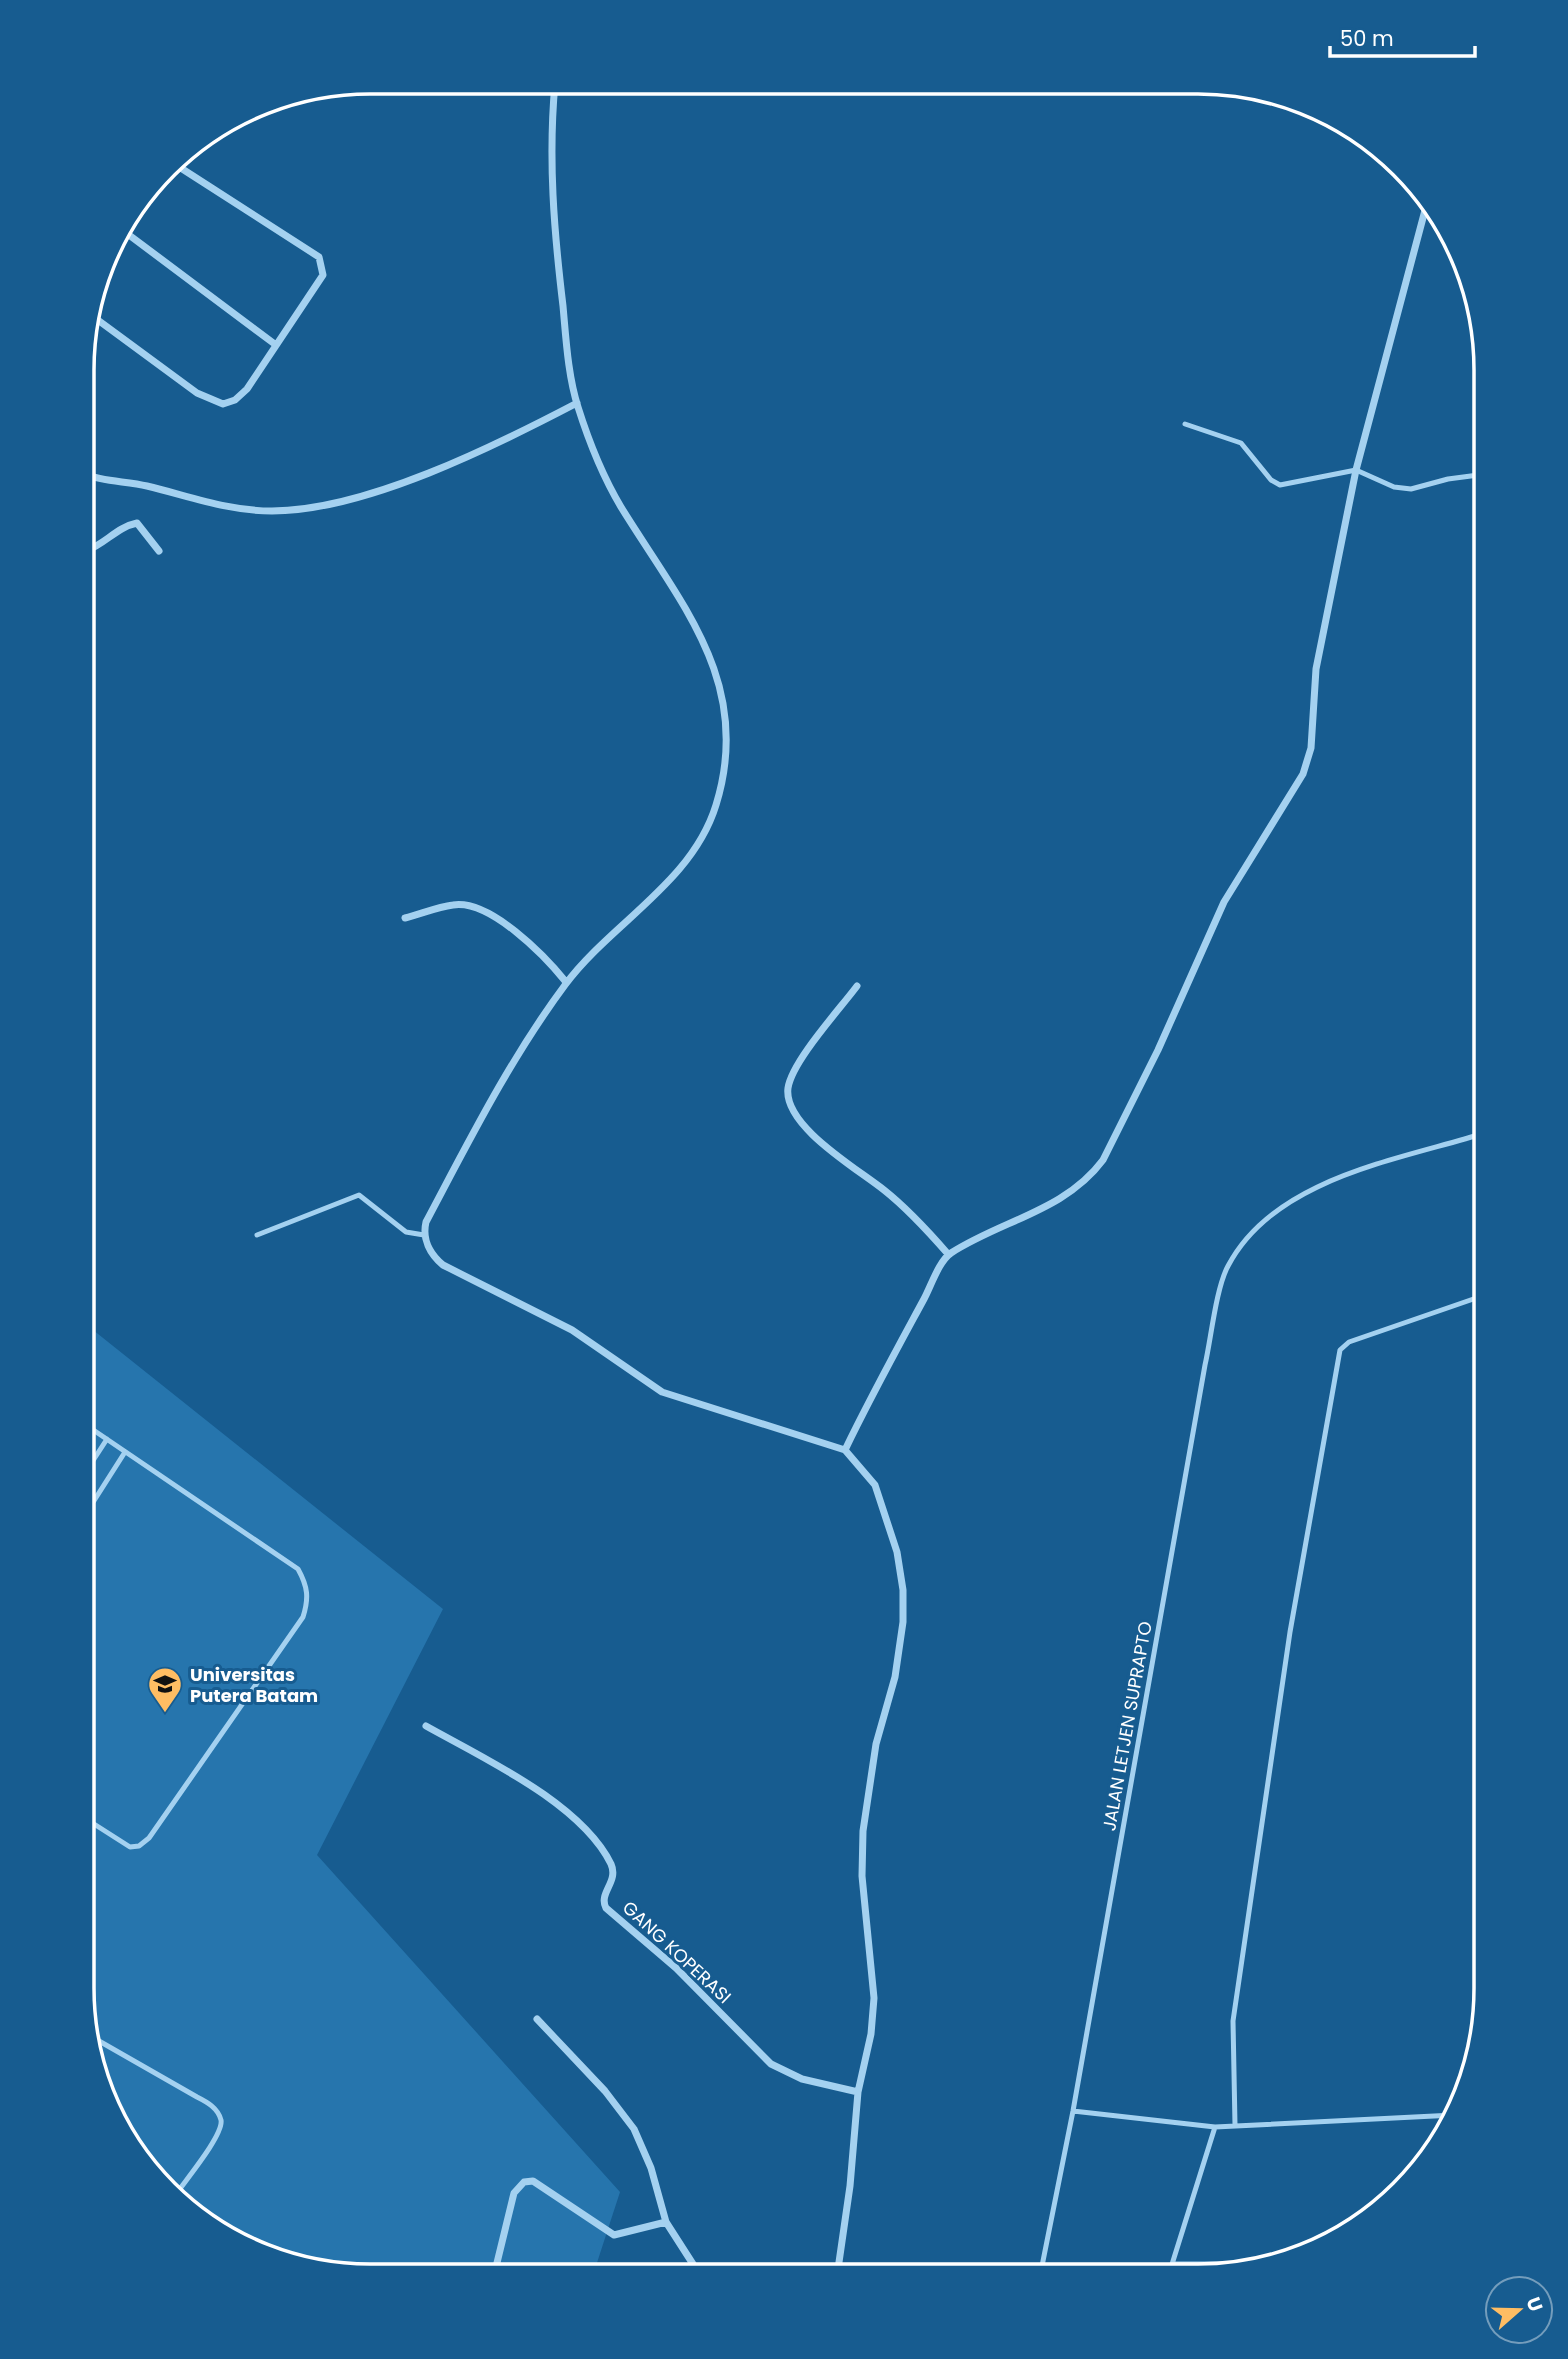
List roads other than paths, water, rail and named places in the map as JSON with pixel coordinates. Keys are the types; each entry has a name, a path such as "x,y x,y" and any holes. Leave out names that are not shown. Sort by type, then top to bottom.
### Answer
{"street":[{"path":"554,94 550,130 551,202 577,403 597,463 707,645 721,692 725,729 723,775 716,806 704,834 685,863 566,982 503,1078 426,1222 424,1235 435,1258 443,1265 572,1330 662,1392 845,1450 875,1485 897,1552 903,1590 903,1622 895,1677 876,1744 863,1831 862,1876 874,1998 871,2034 858,2091 850,2186 839,2264"},
{"path":"99,321 197,393 223,404 235,400 247,388 323,275 319,257 182,169"},
{"path":"845,1450 885,1369 948,1254 1031,1216 1091,1176 1103,1160 1158,1050 1224,902 1303,774 1311,748 1316,669 1356,470 1424,213"},
{"path":"128,237 276,345"},
{"path":"94,476 147,486 222,507 274,511 338,501 375,491 462,459 577,403"},
{"path":"94,547 104,543 121,528 137,523 159,551"},
{"path":"405,918 453,905 476,909 523,936 566,982"},
{"path":"858,986 796,1068 790,1081 789,1101 802,1122 824,1144 885,1190 923,1224 948,1254"},
{"name":"GANG KOPERASI","path":"426,1726 515,1776 573,1819 597,1844 612,1866 614,1876 603,1898 606,1908 676,1968 771,2064 802,2079 858,2091"},
{"path":"537,2019 605,2091 634,2129 651,2168 666,2222 693,2264"},
{"path":"497,2264 514,2193 524,2182 533,2181 614,2235 666,2222"}],"lane":[{"path":"1185,424 1241,443 1271,480 1280,485 1356,470 1394,487 1411,489 1474,476"},
{"name":"JALAN LETJEN SUPRAPTO","path":"1042,2264 1073,2111 1205,1365 1226,1269 1263,1219 1285,1203 1324,1182 1474,1136"},
{"path":"257,1235 359,1195 399,1227 424,1235"},
{"path":"1235,2125 1233,2021 1290,1632 1340,1350 1349,1342 1474,1299"},
{"path":"94,1430 298,1569 306,1583 309,1600 303,1617 149,1838 139,1846 130,1847 94,1824"},
{"path":"94,1459 107,1439"},
{"path":"94,1501 125,1452"},
{"path":"100,2043 205,2101 219,2116 218,2134 180,2189"},
{"path":"1073,2111 1215,2127 1443,2116"},
{"path":"1215,2127 1172,2264 1216,2264"}],"place":[{"name":"Universitas Putera Batam","path":"165,1714"}]}
